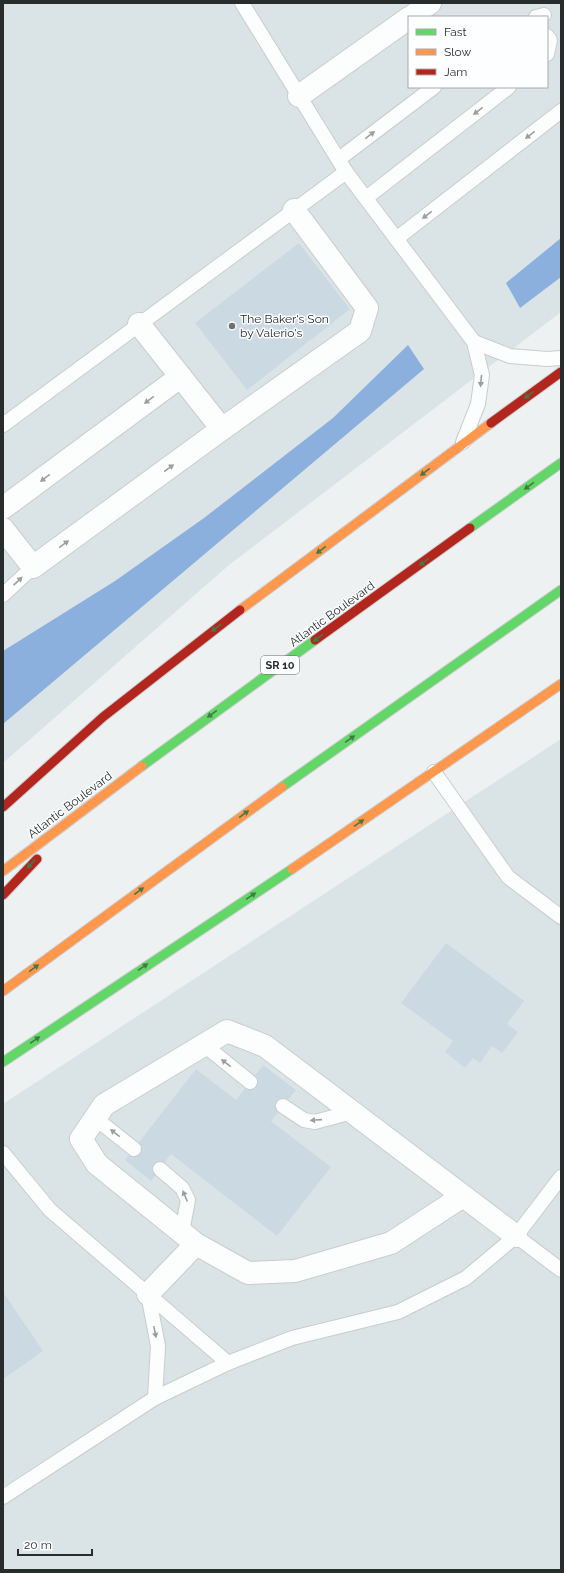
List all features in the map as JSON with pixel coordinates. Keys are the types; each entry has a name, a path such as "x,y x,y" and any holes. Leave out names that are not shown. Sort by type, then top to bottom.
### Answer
{"highway":[{"path":"3,807 98,720 175,658 561,372"},
{"name":"Atlantic Boulevard","path":"3,871 195,726 561,464"},
{"path":"3,991 252,808 561,590"},
{"path":"4,1063 434,772 561,684"},
{"path":"3,895 77,815"}],"street":[{"path":"413,16 430,3"},
{"path":"300,96 408,19"},
{"path":"3,529 33,568 222,429 360,332 366,308 294,210"},
{"path":"139,324 222,429"},
{"path":"3,508 180,377"},
{"path":"463,1196 391,1243 295,1271 248,1272 189,1238 97,1164 81,1139 104,1105 203,1044 227,1031 265,1046 516,1236"},
{"path":"148,1294 189,1238"}],"lane":[{"path":"242,3 346,172 474,342 482,375 478,404 462,445"},
{"path":"548,37 550,40 548,49"},
{"path":"339,159 433,88"},
{"path":"366,198 508,88"},
{"path":"396,239 561,111"},
{"path":"3,425 346,172"},
{"path":"474,342 510,356 547,359 561,358"},
{"path":"3,595 33,568"},
{"path":"434,772 508,877 561,917"},
{"path":"203,1044 250,1082"},
{"path":"283,1106 304,1120 315,1122 352,1112"},
{"path":"95,1118 134,1148"},
{"path":"3,1153 50,1210 228,1363"},
{"path":"160,1169 182,1188 188,1200 189,1238"},
{"path":"3,1497 155,1398 228,1363 292,1338 398,1312 466,1278 516,1236 561,1177"},
{"path":"516,1236 561,1270"},
{"path":"148,1294 158,1346 155,1398"}],"shaded area":[{"path":"3,3 561,3 561,312 229,565 3,763"},
{"path":"561,739 561,1570 3,1570 3,1104"}],"water":[{"path":"561,238 561,277 520,308 506,283"},
{"path":"408,345 424,369 3,724 3,651 115,581 204,518 333,418"}],"building":[{"path":"299,243 350,309 247,390 195,323"},
{"path":"446,943 524,1001 507,1024 518,1032 502,1053 492,1046 480,1063 473,1058 465,1068 445,1052 453,1041 401,1003"},
{"path":"263,1065 296,1090 271,1121 331,1167 277,1236 171,1154 151,1181 125,1160 196,1069 236,1100"},
{"path":"3,1292 43,1351 3,1379"}],"traffic: fast":[{"path":"470,528 561,463"},
{"path":"282,787 561,590"},
{"path":"142,766 315,640"},
{"path":"3,1062 292,869"}],"traffic: slow":[{"path":"240,610 491,423"},
{"path":"292,869 561,684"},
{"path":"3,871 142,766"},
{"path":"3,991 282,787"}],"traffic: jam":[{"path":"491,423 561,372"},
{"path":"315,640 470,528"},
{"path":"3,807 103,717 240,610"},
{"path":"3,895 37,859"}],"place":[{"name":"The Baker's Son by Valerio's","path":"232,326"}]}
